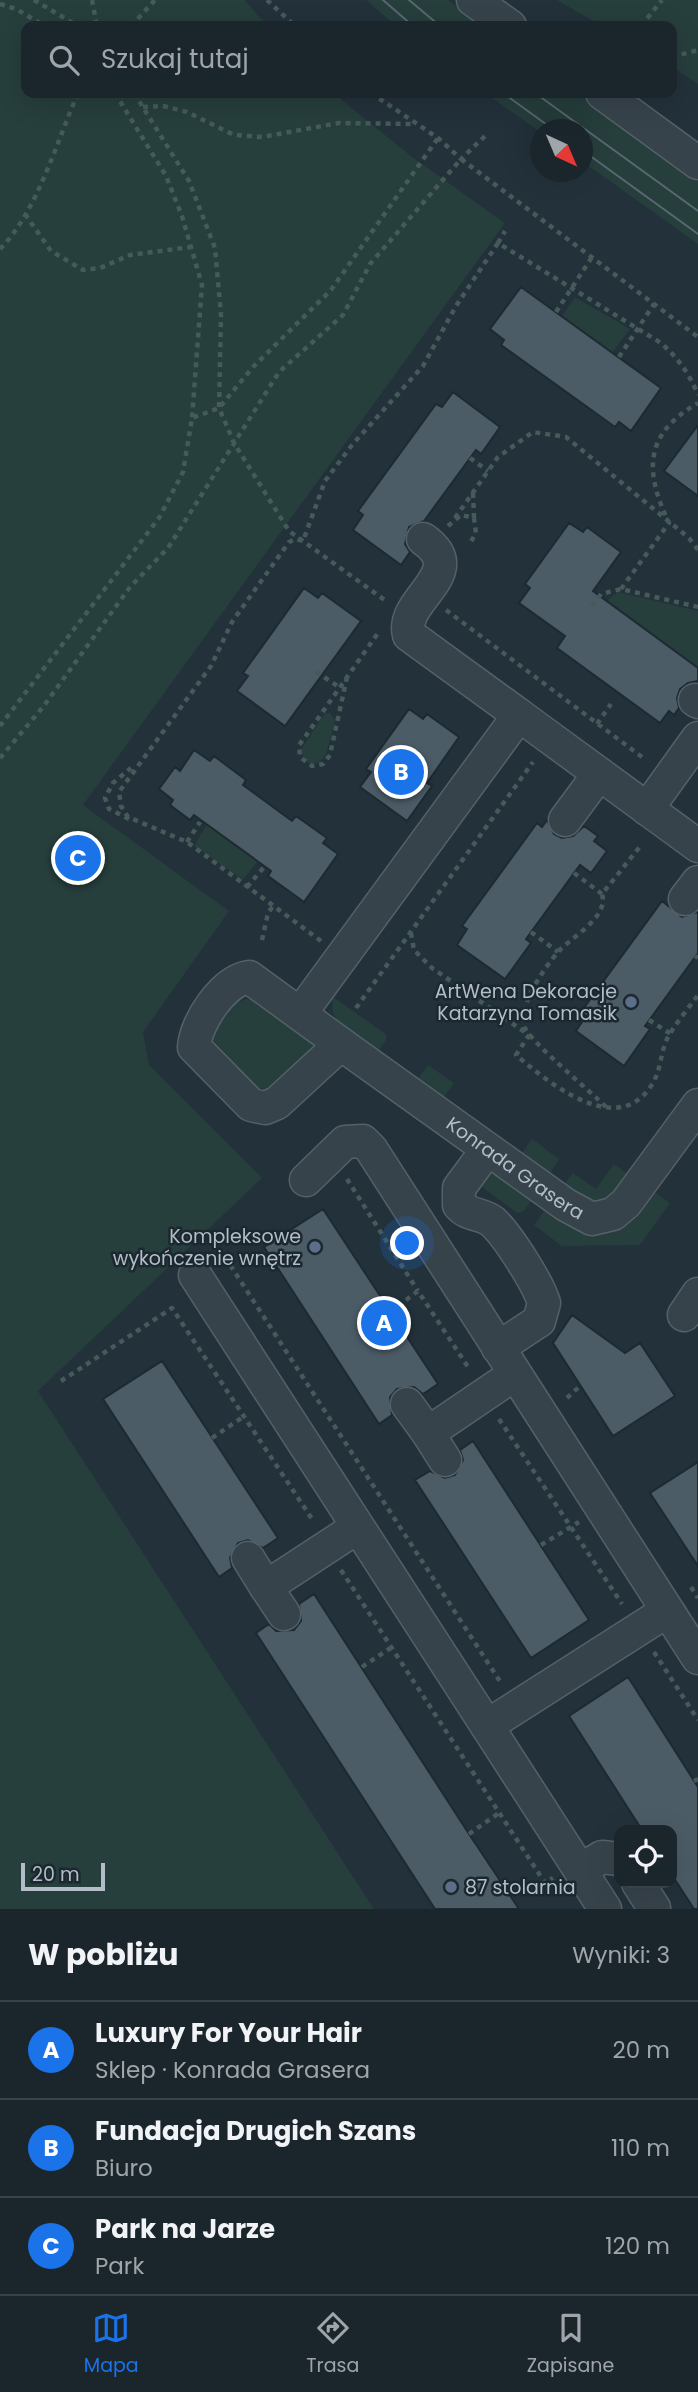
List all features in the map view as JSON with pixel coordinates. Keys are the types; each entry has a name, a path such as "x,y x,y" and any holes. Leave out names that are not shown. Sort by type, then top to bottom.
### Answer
{"street":[{"path":"473,0 503,21"},
{"path":"609,98 698,163"},
{"path":"435,535 433,546 440,566 437,578 408,617 409,635 599,774 648,822 698,846"},
{"path":"300,1014 519,715"},
{"path":"648,822 670,777 698,738"},
{"path":"565,820 599,774"},
{"name":"Konrada Grasera","path":"341,1044 277,1103 265,1108 251,1105 194,1047 195,1033 228,986 238,979 249,977 566,1205 586,1217 599,1219 613,1214 626,1203 698,1105"},
{"path":"306,1180 345,1142 363,1141 371,1149 667,1611 695,1648"},
{"path":"487,1150 459,1188 459,1205 472,1215 487,1218 499,1228 544,1303 544,1310 538,1321 498,1348"},
{"path":"195,1275 355,1526 579,1866 595,1906"},
{"path":"428,1433 522,1385"},
{"path":"407,1404 445,1460"},
{"path":"266,1587 355,1526"},
{"path":"247,1558 284,1614"},
{"path":"487,1726 667,1611"},
{"path":"579,1866 602,1857 614,1858"},
{"path":"641,1888 654,1908"}],"path":[{"path":"34,0 70,21"},
{"path":"51,0 54,10"},
{"path":"92,0 96,21"},
{"path":"136,21 155,0"},
{"path":"267,0 290,21"},
{"path":"645,21 662,0"},
{"path":"0,4 16,9 36,21"},
{"path":"677,56 698,50"},
{"path":"0,249 12,237 25,214 76,98"},
{"path":"0,726 159,518 183,472 192,418 202,285 166,176 118,98"},
{"path":"137,98 189,181 215,248 221,315 219,408 234,443 289,531 391,608"},
{"path":"378,98 438,138 461,159 698,337"},
{"path":"143,107 163,106 187,112 234,135 262,137 339,123 414,124"},
{"path":"0,758 43,707 130,587 168,548 279,372 343,315 370,264 461,159 486,135"},
{"path":"192,418 219,408 253,368 331,290 438,138"},
{"path":"25,214 51,251 83,270 100,268 130,255 191,247"},
{"path":"303,541 325,481 352,445 423,366 456,306 505,231"},
{"path":"498,243 675,355 689,375 698,395"},
{"path":"556,312 592,257"},
{"path":"619,357 654,304"},
{"path":"669,523 657,499 652,477 653,458 658,439 669,423 698,403"},
{"path":"435,535 454,518 498,457 533,432 566,437 689,538 698,550"},
{"path":"470,458 488,471"},
{"path":"466,554 476,533 473,492"},
{"path":"454,518 461,515 474,518"},
{"path":"621,589 669,523"},
{"path":"134,821 121,806 118,792 211,666 232,622 289,542 296,539 303,541"},
{"path":"463,548 469,544"},
{"path":"592,606 601,594 621,589 698,607"},
{"path":"439,605 670,777"},
{"path":"347,677 330,755 323,764 312,766 300,757 299,746 339,687 378,633 385,628"},
{"path":"316,672 339,687"},
{"path":"597,724 611,704"},
{"path":"355,1008 536,758"},
{"path":"137,763 113,783 105,798 109,809 187,842 325,944"},
{"path":"187,842 200,822"},
{"path":"529,1035 522,1016 527,998 558,953 599,912 603,905 602,894 642,844 648,822"},
{"path":"642,844 653,851"},
{"path":"247,887 265,866"},
{"path":"574,873 602,894"},
{"path":"262,940 268,912 274,906"},
{"path":"411,932 414,950 432,968 529,1035 606,1107"},
{"path":"531,932 558,953"},
{"path":"529,1035 516,1055 582,1101 606,1107 635,1101 649,1089 671,1034 698,995"},
{"path":"649,1020 671,1034"},
{"path":"332,1155 466,1368 498,1348"},
{"path":"225,1256 517,1707"},
{"path":"390,1312 418,1292"},
{"path":"61,1381 172,1308 311,1520 355,1526 341,1570 545,1883 579,1866"},
{"path":"522,1385 496,1415 698,1720"},
{"path":"212,1438 243,1417"},
{"path":"541,1545 602,1507"},
{"path":"362,1667 391,1647"},
{"path":"469,1834 499,1813"}],"green space":[{"path":"0,0 245,0 263,21 21,21 21,98 339,98 411,156 505,223 83,805 229,911 143,1032 149,1065 262,1178 38,1391 374,1909 0,1909"},
{"path":"366,0 448,0 477,21 390,21"},
{"path":"557,0 698,0 698,84 677,70 677,21 593,21"},
{"path":"492,98 584,98 698,181 698,244 593,169 593,119 530,119 530,125"},
{"path":"575,297 630,329 612,353 562,316"},
{"path":"618,592 698,611 698,668 607,600"},
{"path":"325,713 330,713 335,721 326,755 319,763 308,763 300,751"},
{"path":"207,824 258,861 243,880 194,846"},
{"path":"333,997 386,1034 386,1040 377,1053 339,1023 332,1007"},
{"path":"247,999 258,1000 314,1043 314,1050 282,1080 262,1089 242,1077 212,1045 214,1030 222,1016 233,1005"},
{"path":"428,1065 454,1083 442,1100 416,1082"},
{"path":"532,1139 559,1159 548,1177 519,1157"},
{"path":"614,1164 631,1176 617,1195 600,1206 562,1187 573,1173 596,1189"},
{"path":"498,1174 533,1198 523,1212 517,1213 475,1182 486,1175"},
{"path":"653,1191 670,1203 640,1245 562,1246 534,1225 546,1209 569,1226 585,1232"}],"building":[{"path":"521,287 661,388 631,431 619,422 615,427 501,345 504,340 490,329"},
{"path":"453,392 500,427 481,454 476,450 424,521 409,527 405,544 410,552 401,565 353,530 363,515 358,511 436,404 442,407"},
{"path":"698,425 698,496 664,471"},
{"path":"569,523 583,532 587,527 621,552 593,591 698,668 698,681 688,683 680,689 677,698 679,708 674,715 669,711 660,723 557,648 565,636 519,603 530,588 525,584"},
{"path":"304,588 318,598 322,593 361,621 285,726 237,691 248,676 243,673"},
{"path":"409,709 423,719 427,714 459,737 427,783 432,786 407,821 360,787 371,772 366,769"},
{"path":"194,750 210,761 214,756 246,780 243,785 292,821 296,816 327,838 323,843 338,854 304,902 268,876 271,871 194,815 190,820 170,805 173,800 159,789 175,767 180,771"},
{"path":"547,820 554,834 562,838 573,836 584,826 598,836 594,841 607,851 591,873 580,865 526,939 531,943 505,979 457,945 467,929 462,926 537,823 542,827"},
{"path":"662,901 682,917 698,912 698,953 645,1026 650,1029 624,1066 576,1031 586,1016 581,1012"},
{"path":"323,1209 438,1384 423,1394 414,1387 397,1389 390,1397 392,1415 379,1424 264,1247"},
{"path":"572,1315 625,1353 640,1343 675,1396 613,1436 553,1343"},
{"path":"162,1361 278,1538 263,1548 248,1540 238,1543 230,1558 232,1568 219,1577 103,1399"},
{"path":"473,1441 589,1620 531,1658 415,1480 430,1471 445,1478 455,1475 463,1460 460,1450"},
{"path":"698,1462 698,1566 650,1493"},
{"path":"314,1594 519,1909 435,1909 256,1633 269,1624 276,1631 294,1630 301,1621 299,1604"},
{"path":"628,1677 698,1787 698,1909 694,1909 677,1883 677,1825 639,1825 569,1716"}],"tram line":[{"path":"383,0 407,21"},
{"path":"409,0 434,21"},
{"path":"510,98 539,119"},
{"path":"542,98 698,211"},
{"path":"593,158 698,234"}],"place":[{"name":"Fundacja Drugich Szans","path":"401,772"},
{"name":"Park na Jarze","path":"78,858"},
{"name":"ArtWena Dekoracje Katarzyna Tomasik","path":"631,1002"},
{"name":"Kompleksowe wykończenie wnętrz","path":"315,1247"},
{"name":"Luxury For Your Hair","path":"384,1323"},
{"name":"87 stolarnia","path":"451,1887"}]}
